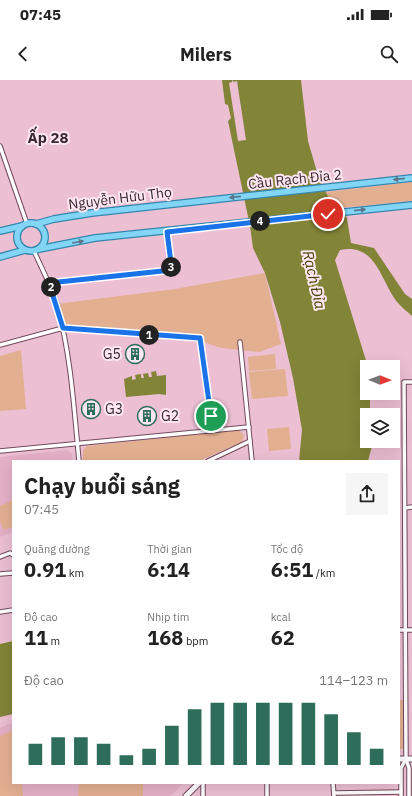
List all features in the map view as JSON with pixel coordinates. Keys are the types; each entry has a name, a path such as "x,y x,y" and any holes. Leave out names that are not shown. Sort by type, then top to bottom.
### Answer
{"main road":[{"name":"Cầu Rạch Đỉa 2","path":"207,200 412,178"},
{"name":"Nguyễn Hữu Thọ","path":"36,224 54,219 92,213 207,200"},
{"path":"0,257 25,250 37,250 95,238 167,232 412,205"},
{"path":"0,231 24,225 36,224 42,229 45,238 42,246 37,250"},
{"path":"24,225 19,230 17,239 18,244 25,250"},
{"path":"400,759 412,759"},
{"path":"186,796 198,784"}],"street":[{"path":"0,146 24,225"},
{"path":"49,283 172,270 167,232"},
{"path":"37,250 63,328 69,360 79,460"},
{"path":"0,346 63,328 200,338 212,430"},
{"path":"240,342 252,460"},
{"path":"409,796 409,768 406,759 404,382 412,382"},
{"path":"0,451 249,427"},
{"path":"210,460 250,441"},
{"path":"405,508 412,507"},
{"path":"0,557 10,553 12,555"},
{"path":"1,573 12,573"},
{"path":"0,612 12,610"},
{"path":"400,630 412,630"},
{"path":"406,724 412,724"},
{"path":"334,794 401,794 401,768 406,759"},
{"path":"203,784 203,796"},
{"path":"267,784 267,796"}],"shaded area":[{"path":"412,182 412,201 338,208 330,200 326,192"},
{"path":"265,273 281,344 259,352 221,348 203,342 200,336 200,339 63,328 56,304 175,289"},
{"path":"21,350 26,409 0,411 0,356"},
{"path":"275,354 276,369 249,371 248,357"},
{"path":"285,369 288,396 252,399 249,372"},
{"path":"289,427 291,449 269,451 267,429"},
{"path":"239,430 244,435 242,442 201,460 83,460 83,450 87,446"},
{"path":"67,450 72,454 72,460 12,460 12,532 0,537 0,457"},
{"path":"12,500 12,527 4,530 0,521 0,506"},
{"path":"400,700 403,700 403,749 400,749"},
{"path":"12,722 12,784 182,784 171,796 0,796 0,728"},
{"path":"12,730 12,784 22,784 23,796 0,796 0,736"},
{"path":"79,784 143,784 143,796 78,796"}],"water":[{"name":"Rạch Đỉa","path":"222,80 301,80 308,141 319,179 330,200 347,218 351,243 374,248 405,294 412,299 412,316 401,307 392,295 370,258 362,252 352,249 340,250 335,260 366,360 360,360 360,400 370,400 370,408 360,408 360,448 371,448 368,460 299,460 302,430 293,378 280,322 265,273 253,248 250,226 228,121 231,118 228,105 225,104"},
{"path":"156,371 157,376 166,375 166,395 159,394 126,397 124,379 132,376 132,380 136,379 135,375 141,374 141,378 144,378 143,374 148,373 149,377 152,377 151,372"},
{"path":"12,641 12,714 0,717 0,644"}],"pier":[{"path":"232,80 234,82 237,81 246,140 238,141 229,83 232,82"}],"place":[{"name":"G5","path":"135,354"},
{"name":"G3","path":"91,409"},
{"name":"G2","path":"147,416"}],"district":[{"name":"Ấp 28","path":"48,138"}],"route":[{"path":"211,416 200,338 63,328 49,283 172,270 167,232 328,214"}]}
